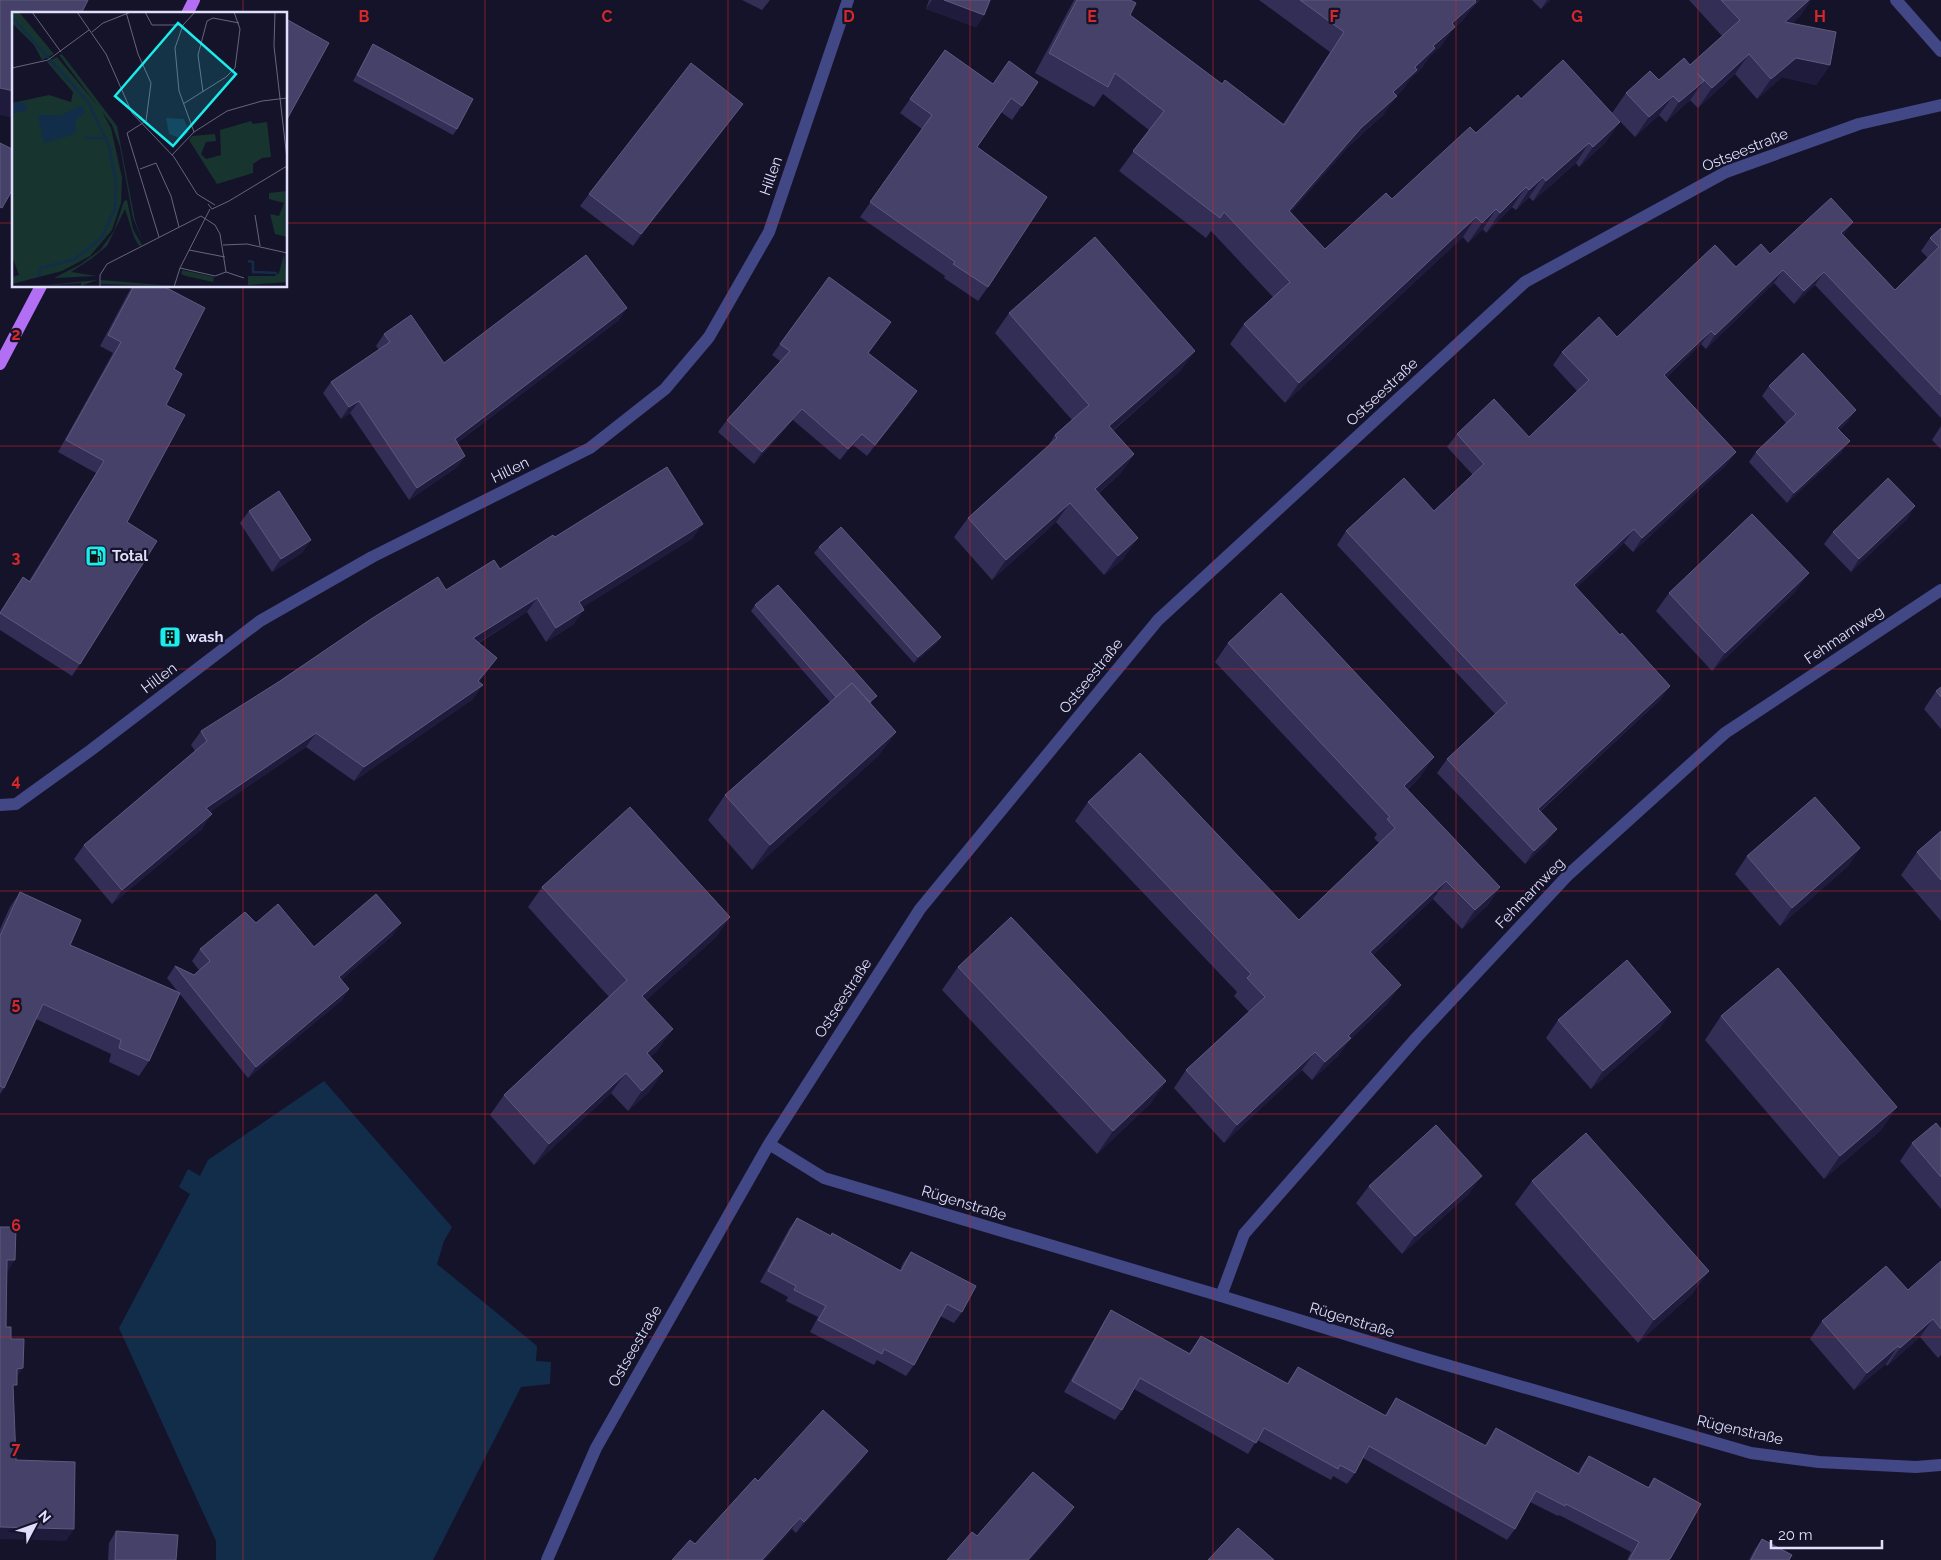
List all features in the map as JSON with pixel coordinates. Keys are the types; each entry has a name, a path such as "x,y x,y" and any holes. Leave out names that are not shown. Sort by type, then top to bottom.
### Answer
{"main road":[{"path":"188,12 194,0"},
{"path":"0,364 40,288"}],"street":[{"name":"Hillen","path":"0,805 16,804 91,750 260,621 372,556 590,448 665,389 709,337 769,232 848,0"},
{"path":"1896,0 1941,51"},
{"name":"Ostseestraße","path":"547,1560 596,1448 769,1144 920,910 1158,620 1525,282 1726,172 1859,124 1941,105"},
{"name":"Fehmarnweg","path":"1221,1296 1244,1234 1416,1037 1568,876 1725,733 1941,590"},
{"name":"Rügenstraße","path":"769,1144 824,1178 1402,1352 1751,1453 1819,1462 1916,1467 1941,1465"}],"water":[{"path":"324,1081 452,1227 444,1241 437,1264 537,1346 536,1361 551,1362 550,1384 521,1387 433,1560 216,1560 216,1541 119,1328 190,1194 179,1187 188,1169 200,1176 208,1160"}],"building":[{"path":"0,0 88,0 82,12 12,12 12,91 0,88"},
{"path":"944,0 990,0 984,15"},
{"path":"1077,0 1130,0 1136,3 1130,15 1222,84 1225,80 1284,125 1344,32 1300,0 1475,0 1476,2 1452,23 1455,27 1433,46 1435,48 1415,67 1417,70 1393,92 1397,96 1361,128 1289,211 1325,249 1386,193 1392,199 1470,127 1476,133 1518,95 1521,99 1563,60 1620,122 1593,147 1589,143 1546,181 1543,177 1529,190 1526,187 1500,213 1496,209 1482,223 1476,217 1299,383 1244,324 1290,282 1224,212 1220,218 1133,151 1164,111 1115,73 1108,87 1049,53"},
{"path":"1721,0 1809,0 1785,22 1836,32 1830,65 1796,58 1771,79 1749,54 1712,88 1697,73 1704,81 1679,102 1673,96 1649,117 1626,93 1650,71 1659,80 1684,58 1690,65 1740,20"},
{"path":"288,20 329,43 288,117"},
{"path":"373,44 473,99 457,129 357,75"},
{"path":"945,50 993,84 1009,61 1038,82 1022,106 1011,98 977,147 1047,197 988,287 953,264 955,262 870,202 932,115 910,99"},
{"path":"691,63 743,104 641,234 589,194"},
{"path":"0,143 12,149 12,190 2,208 0,207"},
{"path":"1831,198 1853,222 1841,233 1895,290 1939,247 1930,238 1941,228 1941,395 1824,272 1804,291 1783,270 1715,335 1711,331 1664,375 1736,452 1642,538 1634,529 1574,585 1620,635 1622,633 1670,686 1538,809 1557,829 1534,851 1447,759 1507,703 1346,531 1404,478 1434,511 1484,464 1457,434 1494,399 1529,437 1589,380 1562,352 1599,317 1617,337 1715,245 1736,267 1761,244 1770,254"},
{"path":"1095,237 1195,351 1109,426 1134,454 1095,489 1138,538 1118,556 1070,503 1006,560 968,518 1057,438 1055,435 1089,405 1009,313"},
{"path":"586,255 627,308 455,439 465,456 417,488 359,401 349,407 331,382 390,342 384,334 411,315 444,363"},
{"path":"829,277 891,322 868,353 917,391 875,445 862,434 848,449 802,409 762,452 727,420 790,351 780,344"},
{"path":"133,288 167,288 205,308 174,369 182,374 166,405 185,415 127,522 157,541 80,664 0,613 23,577 30,582 104,461 66,440 121,342 108,335"},
{"path":"1803,353 1856,410 1837,428 1850,441 1794,493 1756,452 1796,414 1769,386"},
{"path":"667,467 703,524 579,602 584,610 556,628 537,598 473,638 497,658 478,681 483,685 364,767 316,733 206,808 212,814 122,890 84,845 207,741 201,731 280,681 371,619 438,577 446,590 494,560 500,569"},
{"path":"1888,478 1915,506 1859,559 1833,532"},
{"path":"279,491 311,540 281,559 249,511"},
{"path":"1752,514 1809,573 1725,653 1669,593"},
{"path":"841,527 941,637 918,657 819,547"},
{"path":"778,585 877,696 870,702 852,683 836,697 755,605"},
{"path":"1281,593 1434,757 1404,786 1500,887 1475,910 1446,881 1370,952 1401,985 1348,1036 1351,1038 1325,1062 1315,1052 1237,1125 1186,1070 1265,997 1247,978 1251,974 1088,802 1140,753 1299,920 1395,828 1387,819 1390,817 1228,643"},
{"path":"852,683 896,732 770,845 725,795"},
{"path":"1941,687 1941,697 1936,691"},
{"path":"1815,797 1860,848 1792,908 1747,856"},
{"path":"630,807 730,917 642,996 673,1029 647,1053 663,1071 642,1091 626,1073 549,1144 504,1095 627,980 542,887"},
{"path":"1941,831 1941,880 1917,852"},
{"path":"20,892 81,920 70,945 180,993 149,1061 119,1048 121,1040 43,1004 4,1088 0,1086 0,936"},
{"path":"376,894 401,923 339,977 349,989 256,1067 175,966 194,975 210,961 200,949 245,912 256,923 278,904 314,947"},
{"path":"1011,917 1166,1081 1113,1131 958,967"},
{"path":"1627,960 1671,1012 1603,1071 1558,1020"},
{"path":"1778,968 1897,1107 1840,1156 1721,1016"},
{"path":"1936,1123 1941,1129 1941,1177 1912,1143"},
{"path":"1436,1125 1482,1176 1415,1236 1369,1186"},
{"path":"1586,1133 1709,1271 1654,1320 1532,1181"},
{"path":"797,1218 831,1236 832,1233 901,1271 911,1252 976,1286 962,1312 947,1304 914,1365 884,1349 882,1354 818,1320 826,1306 794,1290 796,1286 768,1271"},
{"path":"0,1227 16,1227 15,1260 7,1260 6,1327 11,1327 11,1339 24,1339 23,1368 17,1369 17,1385 13,1385 16,1460 75,1462 74,1529 0,1527"},
{"path":"1941,1261 1941,1329 1933,1319 1900,1348 1898,1346 1867,1373 1822,1321 1886,1266 1908,1290"},
{"path":"1111,1310 1190,1354 1201,1336 1288,1384 1298,1367 1386,1416 1396,1398 1486,1446 1496,1428 1579,1474 1589,1456 1649,1488 1654,1478 1701,1504 1670,1559 1629,1560 1639,1542 1566,1504 1565,1506 1536,1491 1515,1529 1369,1446 1355,1473 1340,1465 1338,1469 1264,1428 1256,1443 1140,1378 1122,1410 1072,1381"},
{"path":"823,1410 868,1451 804,1522 800,1518 762,1560 672,1560 690,1540 695,1544 755,1478 758,1481"},
{"path":"1033,1472 1074,1507 1028,1560 947,1560 972,1532 977,1536"},
{"path":"1238,1528 1274,1560 1208,1560"},
{"path":"116,1531 178,1535 176,1560 115,1560"},
{"path":"1762,1539 1792,1555 1789,1560 1751,1560"}],"place":[{"name":"Total","path":"96,556"},
{"name":"wash","path":"170,637"}]}
